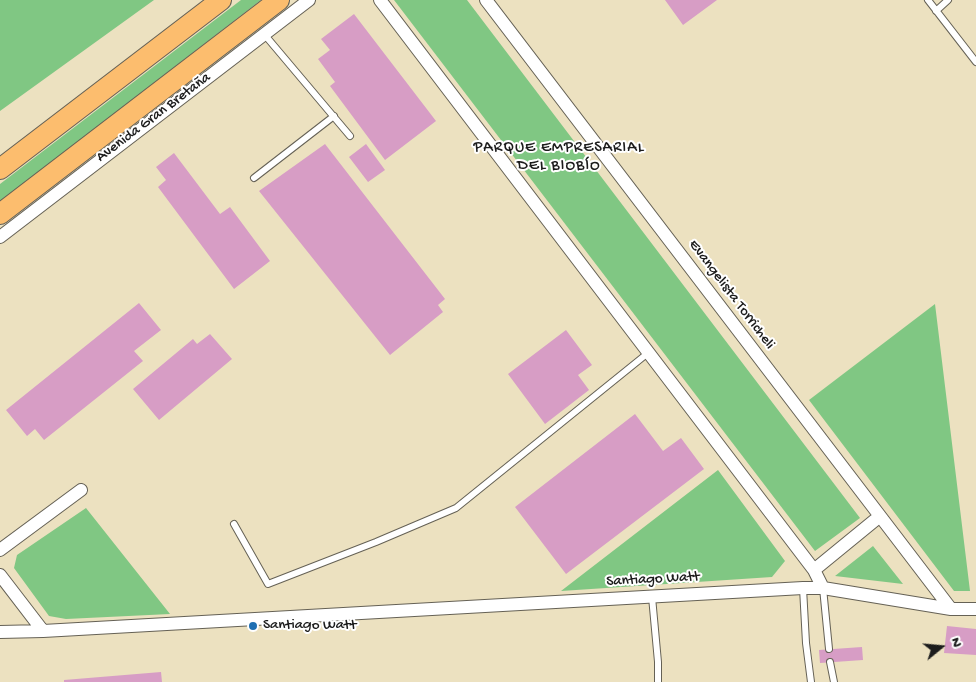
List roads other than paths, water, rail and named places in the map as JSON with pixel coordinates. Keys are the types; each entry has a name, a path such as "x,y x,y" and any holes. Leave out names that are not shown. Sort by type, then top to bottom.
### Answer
{"main road":[{"path":"0,169 221,0"},
{"name":"Avenida Gran Bretaña","path":"0,214 278,0"}],"street":[{"name":"Avenida Gran Bretaña","path":"0,236 309,0"},
{"path":"380,0 814,570 823,588"},
{"name":"Evangelista Torricheli","path":"486,0 951,610"},
{"path":"0,550 81,490"},
{"path":"814,570 880,516"},
{"path":"0,574 43,631"},
{"name":"Santiago Watt","path":"0,632 803,588 823,588 951,610 976,609"}],"lane":[{"path":"928,0 976,62"},
{"path":"936,11 948,0"},
{"path":"264,34 350,136"},
{"path":"254,178 334,116"},
{"path":"234,524 268,584 376,542 456,508 648,353"},
{"path":"803,588 806,643 811,682"},
{"path":"823,588 829,649"},
{"path":"652,597 658,682"},
{"path":"830,662 834,682"}],"place":[{"name":"Santiago Watt","path":"253,626"}],"district":[{"name":"PARQUE EMPRESARIAL DEL BIOBÍO","path":"559,158"}]}
